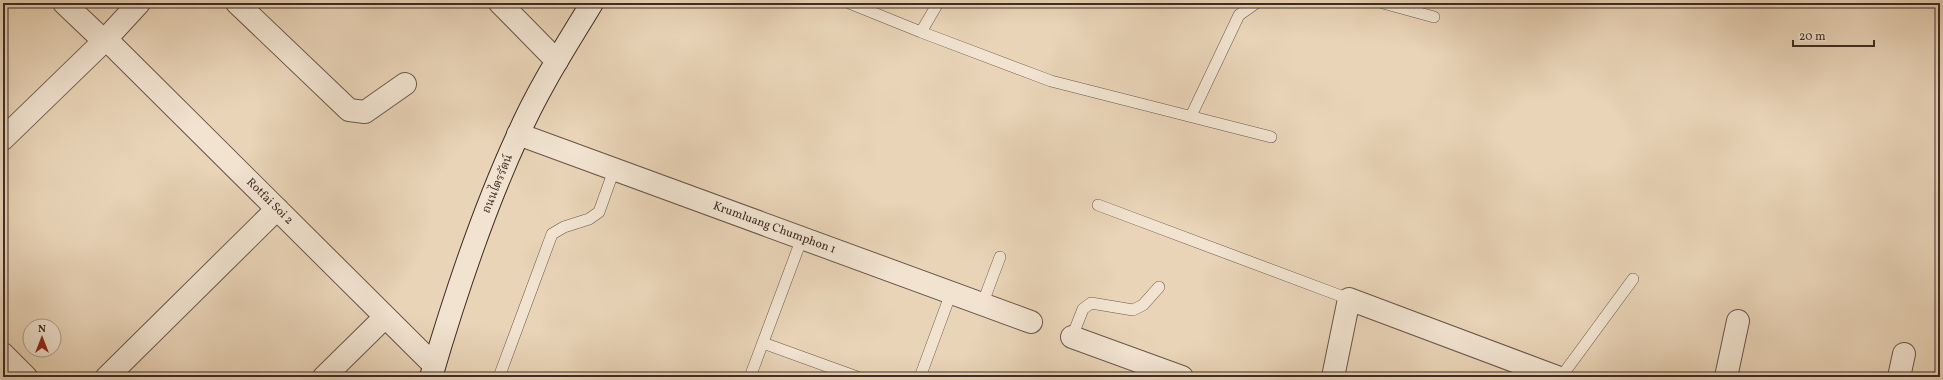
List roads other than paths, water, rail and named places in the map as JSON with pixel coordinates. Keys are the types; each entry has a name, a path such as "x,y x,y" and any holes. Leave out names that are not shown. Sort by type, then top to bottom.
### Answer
{"street":[{"name":"Rotfai Soi 2","path":"64,3 104,40 277,209 385,317 432,371"},
{"path":"3,139 104,40 139,3"},
{"path":"237,3 349,110 365,112 405,84"},
{"path":"500,3 557,61"},
{"name":"ถนนไตรรัตน์","path":"432,371 474,241 518,134 557,61 592,3"},
{"name":"Krumluang Chumphon 1","path":"518,134 1031,322"},
{"path":"107,377 277,209"},
{"path":"1333,377 1349,299 1557,377"},
{"path":"324,377 385,317"},
{"path":"1726,377 1738,321"},
{"path":"1072,337 1182,377"},
{"path":"3,354 26,377"},
{"path":"1899,377 1904,354"}],"lane":[{"path":"848,3 920,32 1051,81 1271,137"},
{"path":"920,32 938,3"},
{"path":"1191,116 1239,14 1256,3"},
{"path":"1383,3 1434,17"},
{"path":"500,377 552,234 564,227 589,219 598,212 614,170"},
{"path":"1098,205 1349,299"},
{"path":"750,377 802,238"},
{"path":"982,305 1000,257"},
{"path":"1562,377 1633,279"},
{"path":"1072,337 1083,309 1091,303 1133,310 1143,306 1159,287"},
{"path":"920,377 951,293"},
{"path":"763,343 857,377"}]}
